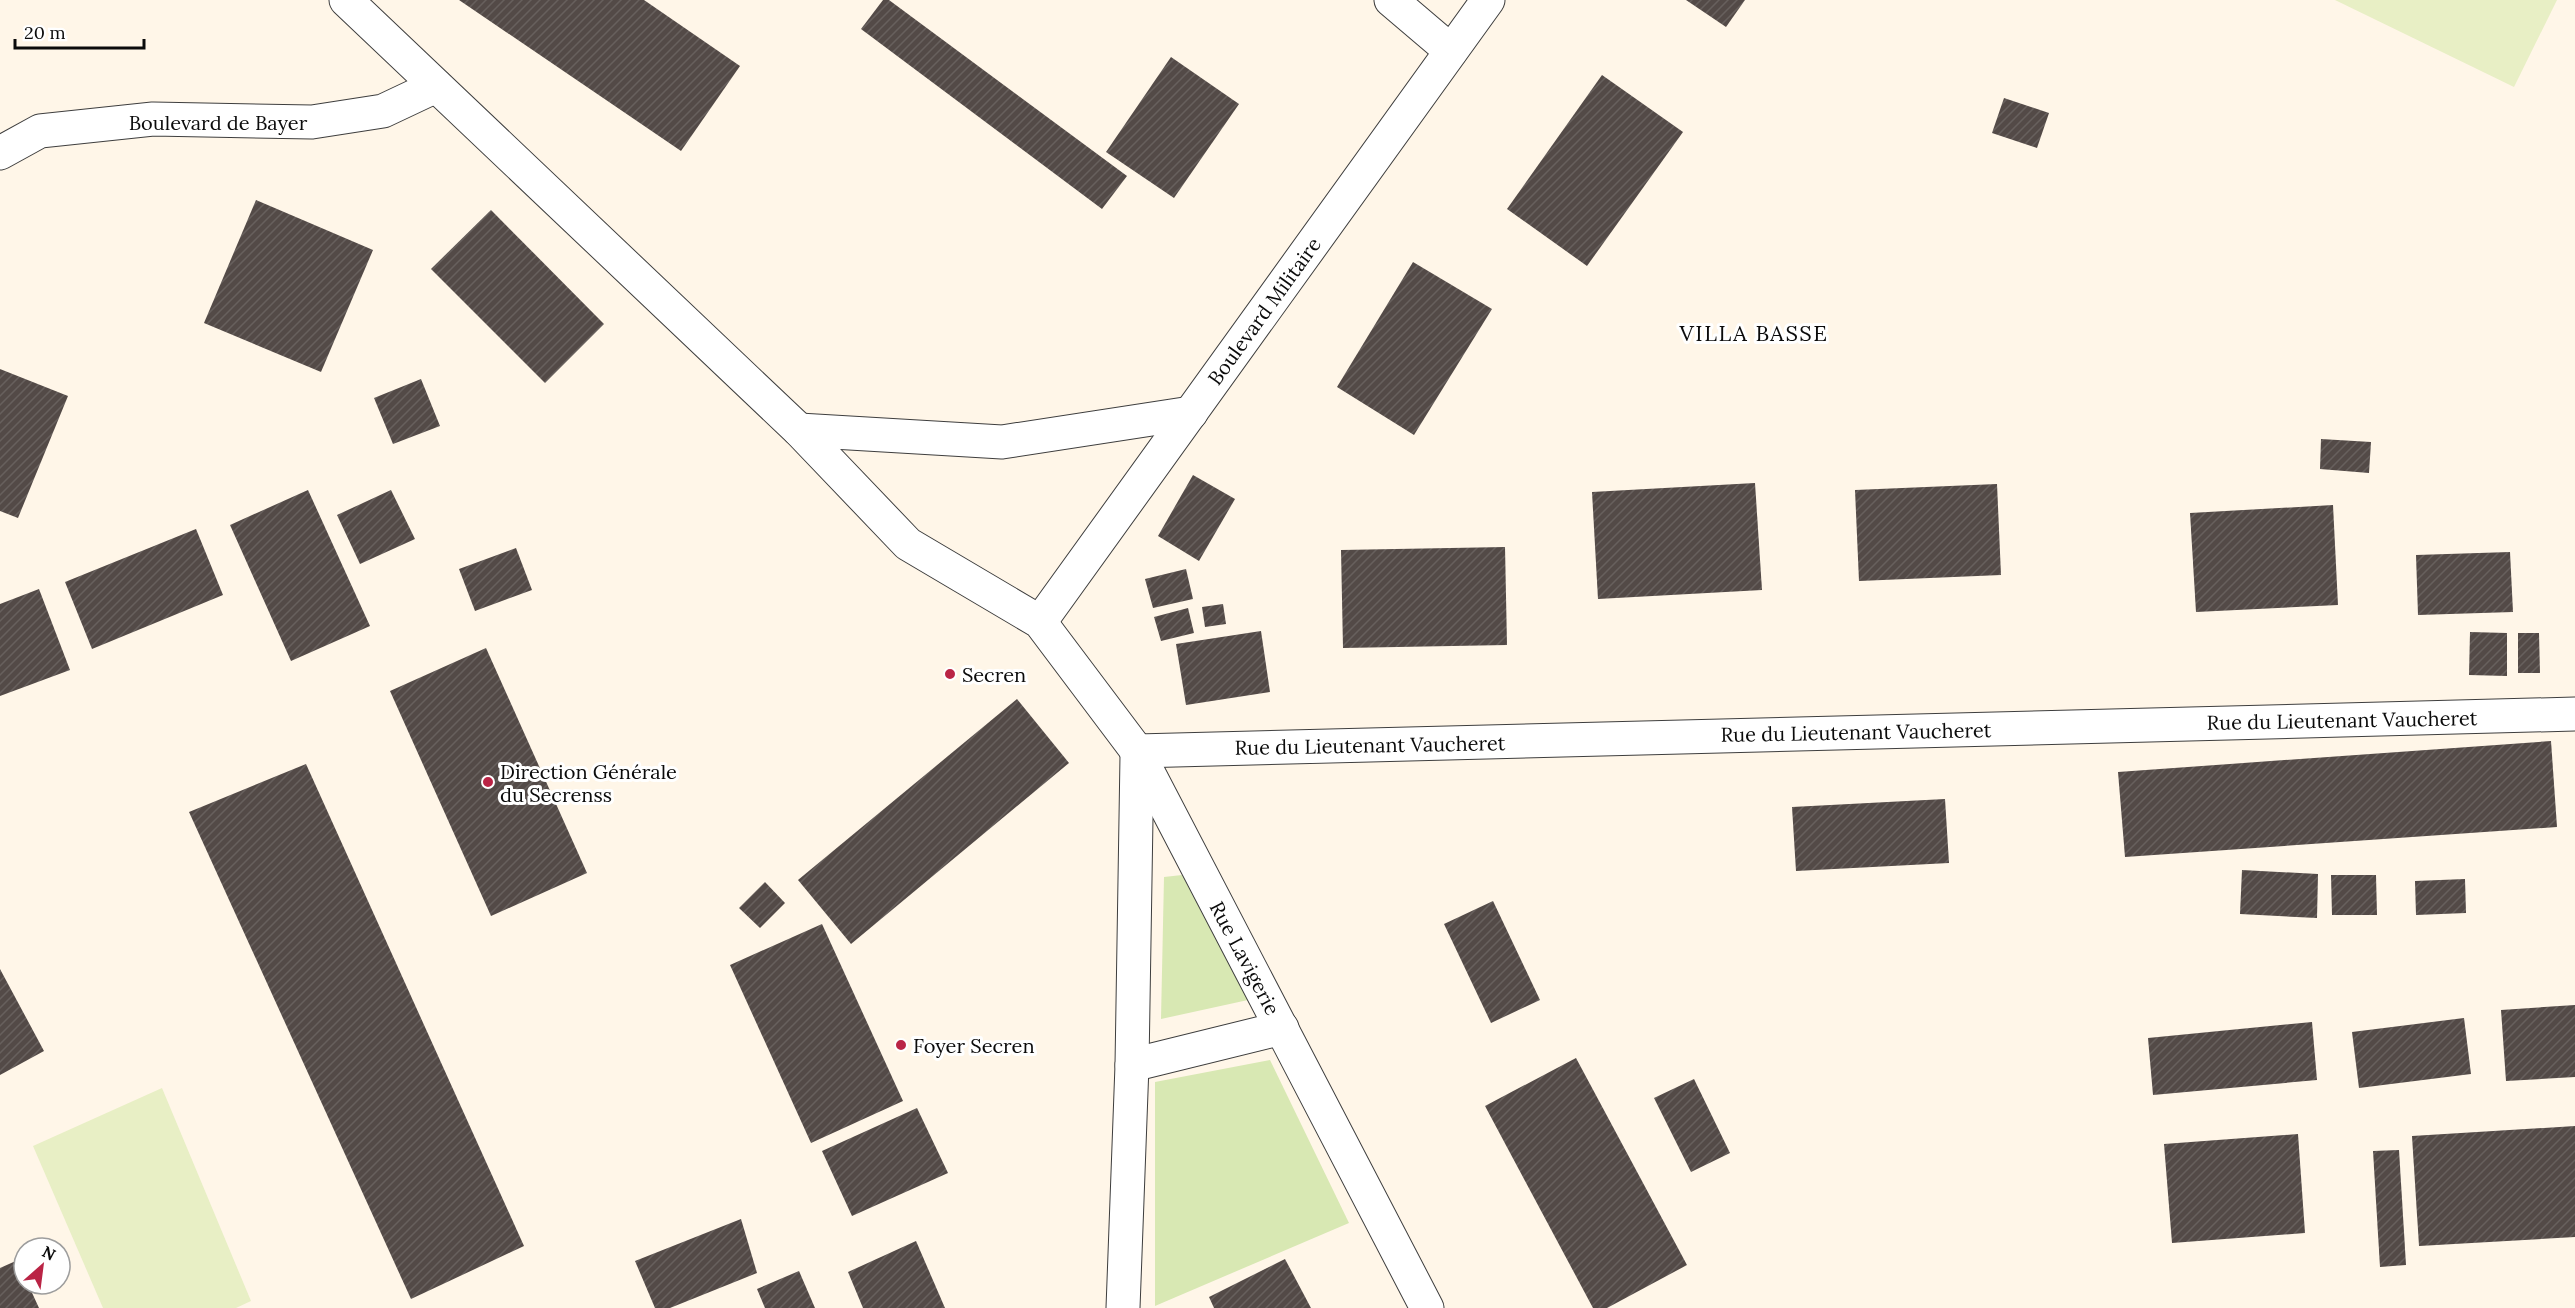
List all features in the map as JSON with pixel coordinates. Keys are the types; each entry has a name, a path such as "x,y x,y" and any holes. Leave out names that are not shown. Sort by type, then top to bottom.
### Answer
{"street":[{"path":"346,0 799,430 908,544 1040,622"},
{"path":"1391,0 1452,51"},
{"name":"Boulevard Militaire","path":"1040,622 1488,0"},
{"name":"Boulevard de Bayer","path":"0,153 40,131 153,119 312,122 372,113 383,111 436,86"},
{"path":"799,430 1002,442 1191,413"},
{"name":"Rue Lavigerie","path":"1040,622 1137,751 1427,1308"},
{"name":"Rue du Lieutenant Vaucheret","path":"1137,751 2575,714"},
{"path":"1123,1308 1132,1065 1137,751"},
{"path":"1132,1065 1282,1028"}],"green space":[{"path":"2335,0 2557,0 2514,87"},
{"path":"1182,875 1248,1000 1161,1019 1164,877"},
{"path":"1270,1060 1349,1223 1155,1306 1155,1082"},
{"path":"162,1088 251,1301 236,1308 103,1308 33,1146"}],"building":[{"path":"459,0 644,0 740,66 681,151"},
{"path":"883,0 889,0 1127,176 1102,209 861,29"},
{"path":"1686,0 1745,0 1726,27"},
{"path":"1171,57 1239,104 1174,198 1106,152"},
{"path":"1602,75 1683,132 1587,266 1507,209"},
{"path":"2004,98 2049,113 2037,148 1992,133"},
{"path":"256,200 373,250 321,372 204,323"},
{"path":"491,210 604,324 545,383 431,269"},
{"path":"1413,262 1492,309 1414,435 1337,387"},
{"path":"0,369 68,396 18,518 0,511"},
{"path":"421,379 440,426 393,444 374,398"},
{"path":"2321,439 2371,442 2369,473 2320,469"},
{"path":"1193,475 1235,499 1199,561 1158,536"},
{"path":"1755,483 1762,590 1598,599 1592,492"},
{"path":"1997,484 2001,575 1859,581 1855,490"},
{"path":"308,490 370,626 291,661 230,525"},
{"path":"391,490 415,539 360,564 337,515"},
{"path":"2333,505 2338,605 2196,612 2190,513"},
{"path":"196,529 223,595 92,649 65,582"},
{"path":"1505,547 1507,645 1343,648 1341,550"},
{"path":"516,548 532,590 475,611 459,569"},
{"path":"2510,552 2513,612 2418,615 2416,555"},
{"path":"1186,569 1193,599 1153,608 1145,579"},
{"path":"39,589 70,670 0,696 0,604"},
{"path":"1223,604 1226,624 1205,627 1202,607"},
{"path":"1188,608 1194,633 1161,641 1154,617"},
{"path":"1261,631 1270,692 1186,705 1176,644"},
{"path":"2470,632 2507,633 2507,676 2469,675"},
{"path":"2518,633 2539,633 2540,673 2518,673"},
{"name":"Direction Générale du Secrenss","path":"486,648 587,873 491,916 390,691"},
{"path":"1017,699 1069,763 851,944 798,880"},
{"path":"2551,741 2557,827 2125,857 2118,772"},
{"path":"306,764 524,1246 411,1299 189,812"},
{"path":"1945,799 1949,863 1796,871 1792,807"},
{"path":"2242,870 2318,874 2317,918 2240,914"},
{"path":"2331,875 2376,875 2377,915 2332,915"},
{"path":"2465,879 2466,913 2416,915 2415,881"},
{"path":"765,882 785,903 760,928 739,908"},
{"path":"1493,901 1540,1000 1491,1023 1444,924"},
{"path":"822,924 903,1101 811,1143 730,965"},
{"path":"0,969 44,1051 0,1075"},
{"path":"2575,1005 2575,1077 2506,1081 2501,1010"},
{"path":"2464,1018 2471,1074 2359,1088 2352,1032"},
{"path":"2312,1022 2317,1080 2153,1095 2148,1038"},
{"path":"1576,1058 1687,1265 1607,1308 1593,1308 1485,1106"},
{"path":"1694,1079 1730,1153 1691,1172 1654,1098"},
{"path":"917,1108 948,1173 852,1216 822,1151"},
{"path":"2575,1126 2575,1237 2419,1246 2412,1136"},
{"path":"2298,1134 2305,1233 2172,1243 2164,1144"},
{"path":"2399,1150 2406,1265 2380,1267 2373,1151"},
{"path":"741,1219 757,1273 670,1308 655,1308 635,1261"},
{"path":"916,1241 945,1308 863,1308 848,1272"},
{"path":"1285,1259 1311,1308 1214,1308 1209,1297"},
{"path":"12,1263 12,1296 34,1296 39,1308 0,1308 0,1268"},
{"path":"799,1271 815,1308 765,1308 757,1289"}],"place":[{"name":"Secren","path":"950,674"},
{"name":"Direction Générale du Secrenss","path":"488,782"},
{"name":"Foyer Secren","path":"901,1045"}],"district":[{"name":"VILLA BASSE","path":"1754,333"}]}
